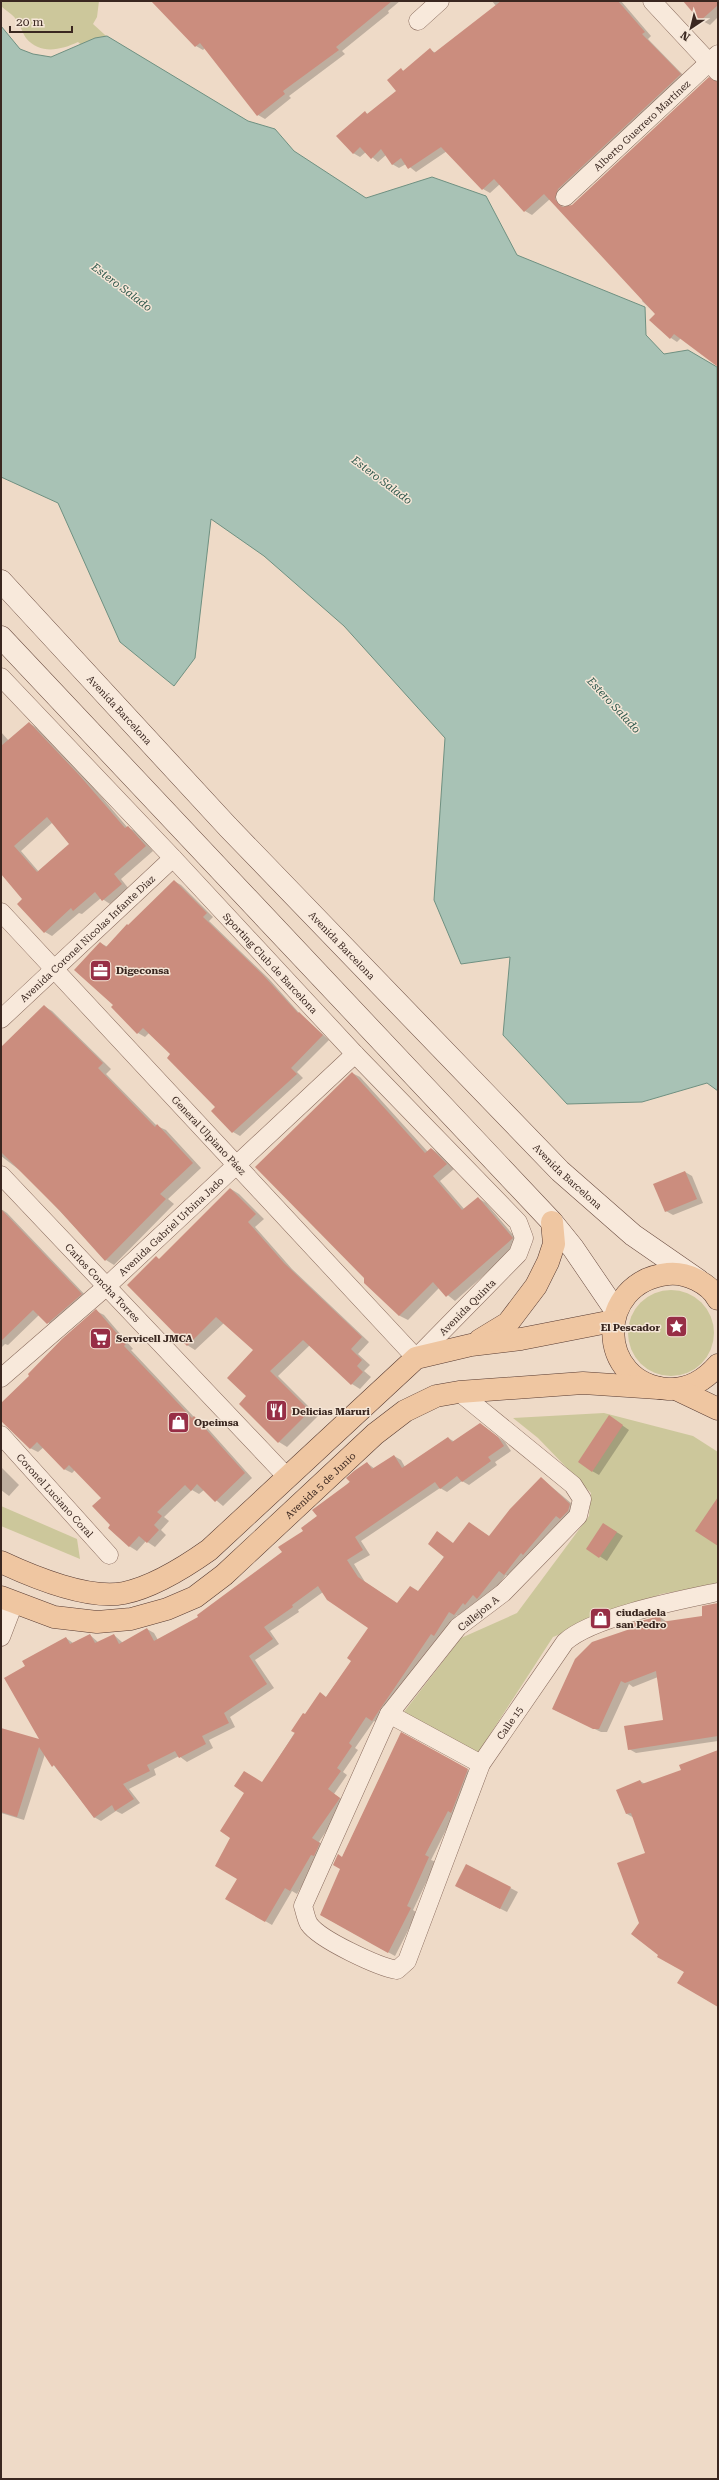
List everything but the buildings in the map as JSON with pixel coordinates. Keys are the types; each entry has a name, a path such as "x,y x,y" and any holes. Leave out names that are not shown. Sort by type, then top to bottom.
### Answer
{"main road":[{"name":"Avenida Barcelona","path":"1,581 228,827 560,1171 633,1235 714,1294"},
{"path":"1,637 552,1222 581,1258 614,1316"},
{"path":"471,1345 508,1323 536,1286 548,1262 554,1244 552,1222"},
{"path":"714,1294 688,1276 671,1274 653,1276 637,1284 624,1296 614,1316 613,1338 618,1356 628,1371 642,1382 667,1389 718,1409"},
{"path":"1,1562 25,1574 84,1591 124,1593 164,1578 192,1562 209,1550 416,1358 471,1345 521,1338 614,1316"},
{"path":"667,1389 693,1385 709,1376 718,1365"},
{"name":"Avenida 5 de Junio","path":"8,1600 54,1617 97,1622 131,1619 167,1610 195,1597 224,1575 279,1526 374,1434 405,1411 436,1396 459,1392 583,1383 667,1389"}],"street":[{"path":"418,21 440,1"},
{"path":"652,1 715,63"},
{"name":"Alberto Guerrero Martínez","path":"565,197 715,63"},
{"name":"Sporting Club de Barcelona","path":"1,677 173,858 355,1054 518,1222 524,1238 518,1254"},
{"name":"Avenida Coronel Nicolas Infante Diaz","path":"1,1019 173,858"},
{"name":"General Ulpiano Páez","path":"1,912 416,1358"},
{"name":"Avenida Gabriel Urbina Jado","path":"1,1378 107,1286 355,1054"},
{"name":"Carlos Concha Torres","path":"1,1175 287,1477"},
{"name":"Avenida Quinta","path":"416,1358 518,1254"},
{"name":"Callejon A","path":"407,1961 397,1970 384,1968 322,1936 309,1924 303,1906 388,1714 458,1627 503,1593 578,1516 582,1499 573,1485 459,1392"},
{"name":"Coronel Luciano Coral","path":"1,1435 109,1555"},
{"name":"Calle 15","path":"407,1961 481,1764 565,1642 573,1634 664,1603 718,1592"},
{"path":"1,1637 8,1600"},
{"path":"388,1714 481,1764"}],"shaded area":[{"path":"1,1 99,1 97,17 93,24 195,117 182,136 78,42 58,49 44,49 32,43 26,38 15,18 1,6"},
{"path":"671,1290 679,1291 695,1297 707,1309 713,1325 713,1341 707,1357 695,1369 679,1375 671,1376 663,1375 647,1369 635,1357 629,1341 628,1333 629,1325 635,1309 647,1297 663,1291"},
{"path":"604,1413 693,1436 718,1452 718,1584 661,1594 553,1637 476,1756 404,1712 461,1638 517,1613 589,1516 591,1493 538,1438 513,1418"},
{"path":"1,1506 77,1539 80,1559 1,1526"}],"water":[{"name":"Estero Salado","path":"1,26 20,49 33,54 51,57 95,38 107,36 248,121 275,129 294,151 366,198 432,177 486,196 517,255 645,307 646,335 664,354 688,350 717,367 718,1091 707,1083 642,1102 567,1104 503,1035 510,957 461,964 434,900 445,738 344,626 264,556 211,519 195,658 174,686 120,642 58,503 1,477"}],"place":[{"name":"Digeconsa","path":"101,970"},
{"name":"El Pescador","path":"676,1327"},
{"name":"Servicell JMCA","path":"101,1338"},
{"name":"Delicias Maruri","path":"277,1411"},
{"name":"Opeimsa","path":"178,1422"},
{"name":"ciudadela san Pedro","path":"601,1618"}]}
